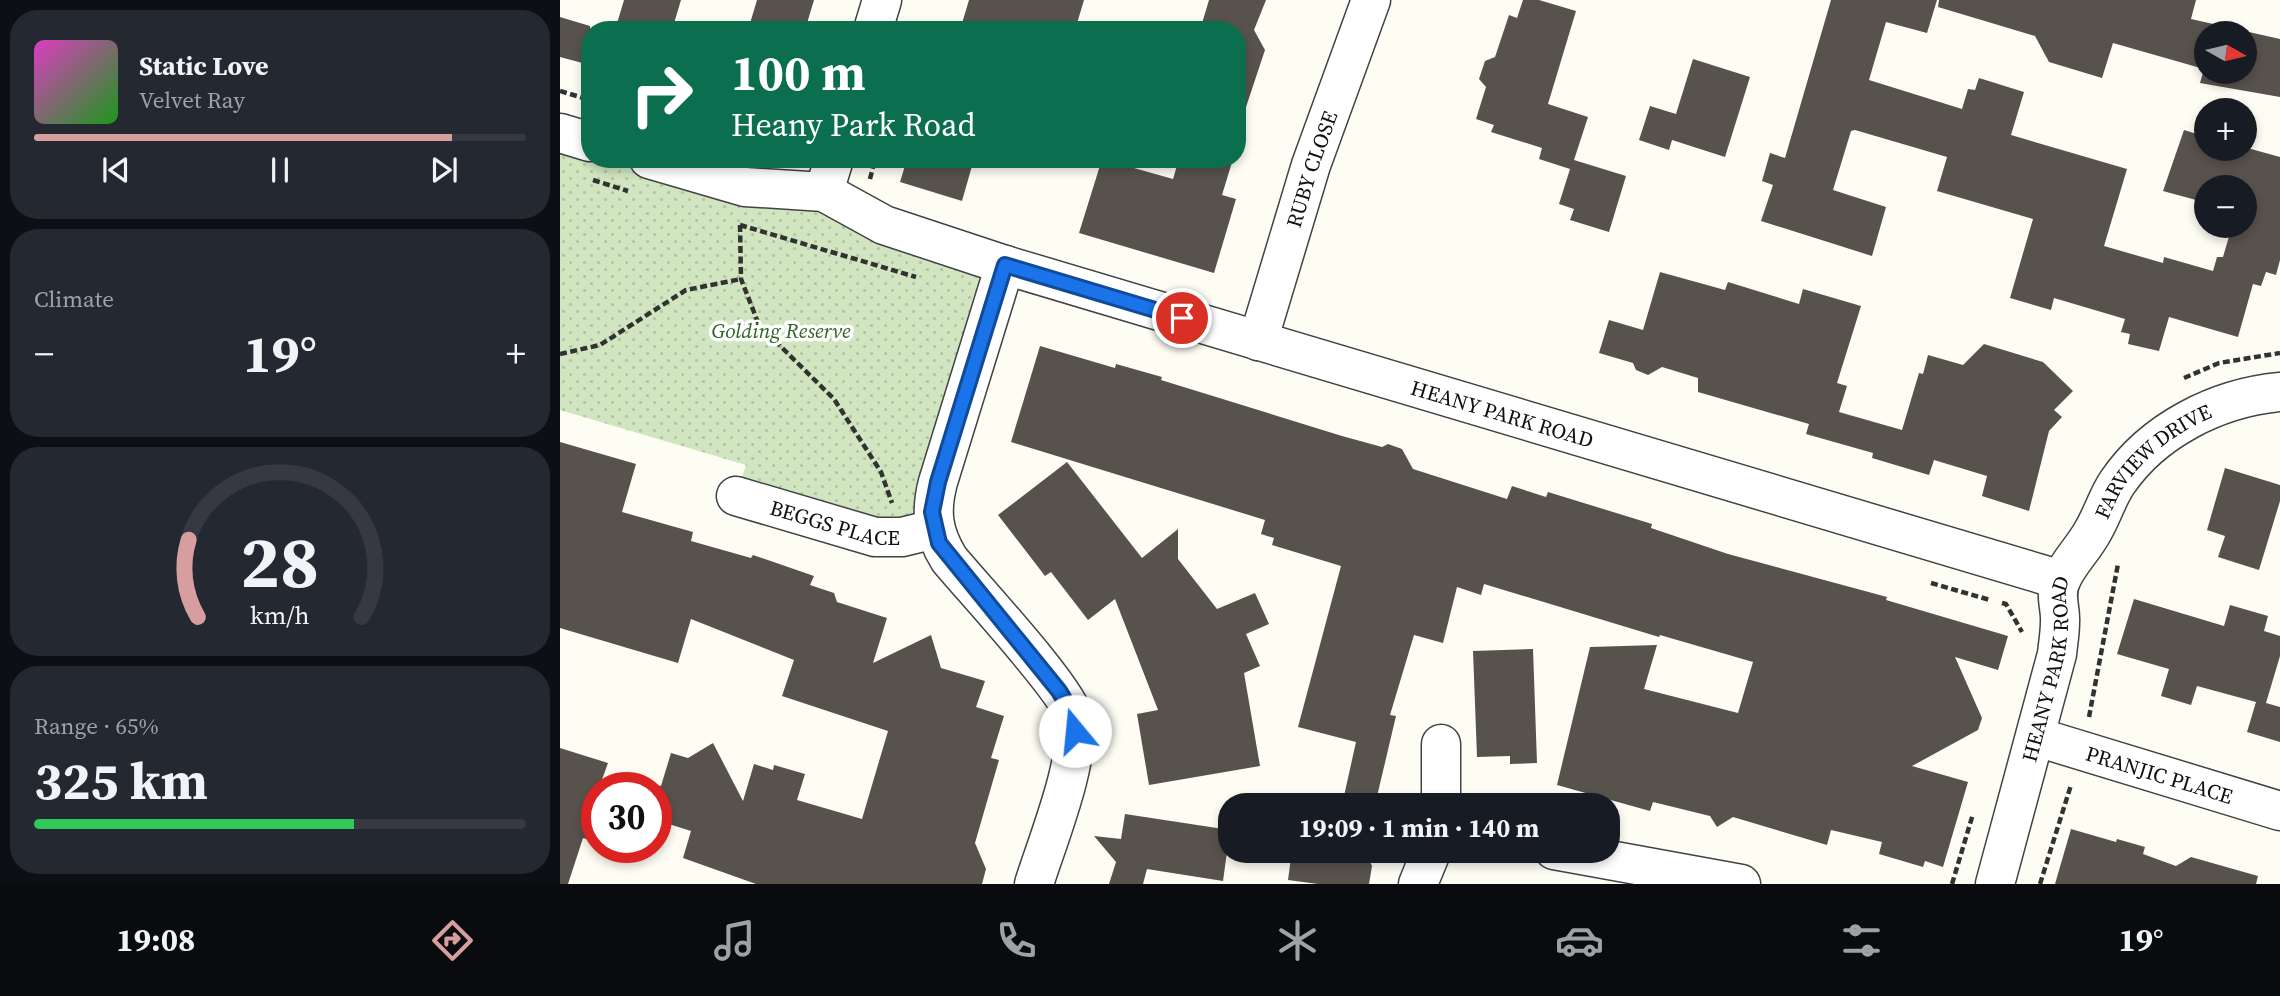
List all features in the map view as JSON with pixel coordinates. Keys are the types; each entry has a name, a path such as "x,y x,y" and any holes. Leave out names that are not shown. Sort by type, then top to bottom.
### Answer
{"street":[{"path":"876,21 883,0"},
{"name":"RUBY CLOSE","path":"1258,341 1311,165 1371,0"},
{"path":"560,133 581,153"},
{"name":"HEANY PARK ROAD","path":"643,176 745,187 829,176 884,225 1005,265 2061,580 2056,601 2061,620 2057,654 2037,737 1995,884"},
{"path":"1005,265 938,482 932,512 934,529 949,559 1059,691 1074,716 1071,764 1034,884"},
{"name":"FARVIEW DRIVE","path":"2061,580 2097,525 2116,484 2141,454 2173,429 2206,411 2251,394 2280,391"},
{"name":"BEGGS PLACE","path":"736,496 875,537 902,537 934,529"},
{"name":"PRANJIC PLACE","path":"2037,737 2280,811"},
{"path":"1441,744 1441,793"},
{"path":"1620,862 1741,884"},
{"path":"1418,884 1427,863"}],"path":[{"path":"560,91 581,97"},
{"path":"616,168 643,176"},
{"path":"869,180 872,168"},
{"path":"727,221 921,279"},
{"path":"740,225 741,279 759,325 834,399 881,472 894,507"},
{"path":"560,354 600,345 686,290 741,279"},
{"path":"2086,727 2118,562"},
{"path":"1982,598 2006,604 2026,639"},
{"path":"2040,884 2070,785"},
{"path":"1952,884 1975,807"}],"green space":[{"name":"Golding Reserve","path":"560,133 581,151 581,168 680,168 1005,265 935,529 736,496 746,465 560,410"}],"building":[{"path":"624,0 681,0 675,21 618,21"},
{"path":"757,0 814,0 808,21 751,21"},
{"path":"969,0 1084,0 1078,21 963,21"},
{"path":"1209,0 1266,0 1254,30 1265,50 1246,107 1246,21 1203,21"},
{"path":"1523,0 1539,0 1576,11 1548,104 1588,117 1574,160 1626,176 1609,232 1570,220 1574,209 1559,204 1570,169 1539,159 1542,148 1491,132 1494,125 1476,119 1486,87 1479,79 1485,61 1495,57 1509,15 1517,18"},
{"path":"1831,0 1937,0 1927,33 1886,22 1869,80 1962,109 1968,89 1975,90 1979,78 2024,92 2011,135 2127,169 2104,246 2163,263 2164,257 2213,271 2217,257 2223,257 2229,238 2257,238 2257,175 2194,175 2194,199 2163,191 2184,130 2194,133 2194,161 2257,161 2257,151 2280,157 2280,260 2276,275 2266,272 2261,286 2253,284 2238,337 2169,317 2159,351 2128,344 2130,334 2121,332 2125,319 2054,298 2051,310 2010,298 2033,219 1937,191 1947,157 1851,131 1833,190 1886,207 1872,256 1761,221 1773,185 1762,181 1770,153 1785,158"},
{"path":"1939,0 2196,0 2191,19 2200,21 2194,21 2194,66 2113,43 2102,78 2049,62 2035,36 1938,7"},
{"path":"560,17 581,23 581,63 560,57"},
{"path":"2258,34 2280,39 2280,97 2206,84 2258,84"},
{"path":"1693,59 1750,77 1725,157 1672,140 1669,150 1639,140 1650,106 1676,114"},
{"path":"904,168 971,168 962,201 900,182"},
{"path":"1099,168 1134,168 1173,179 1176,168 1230,168 1222,195 1236,199 1214,273 1079,233"},
{"path":"1660,272 1725,290 1728,282 1799,304 1803,289 1861,306 1837,383 1847,386 1839,412 1902,430 1919,373 1923,374 1928,355 1963,365 1984,344 2043,362 2073,391 2054,410 2062,417 2049,431 2029,511 1982,496 1987,476 1934,460 1929,475 1872,458 1873,453 1806,434 1809,424 1698,392 1698,378 1662,367 1648,375 1636,370 1633,363 1599,353 1609,320 1643,330"},
{"path":"1040,346 1115,368 1116,364 1162,377 1161,380 1342,436 1382,447 1388,444 1402,449 1413,469 1507,499 1512,486 1546,497 1548,492 1652,524 1651,528 1728,554 1887,597 1886,600 2008,636 1998,670 1955,657 1982,718 1978,730 1912,766 1968,782 1943,867 1925,861 1923,867 1879,854 1882,842 1831,830 1827,845 1733,817 1717,827 1710,816 1653,802 1650,811 1620,803 1620,793 1586,793 1557,785 1590,647 1657,645 1644,689 1738,713 1753,662 1660,635 1659,637 1484,584 1481,595 1457,587 1443,643 1414,635 1390,715 1396,716 1378,793 1345,793 1356,742 1298,727 1341,566 1272,545 1274,538 1261,534 1265,520 1011,442"},
{"path":"560,442 636,464 622,512 693,532 691,541 751,558 753,555 814,576 810,585 834,593 837,602 887,618 873,663 931,635 941,668 985,681 976,707 1004,716 991,758 999,760 975,843 986,869 982,884 756,884 683,858 691,831 672,825 672,772 665,772 671,753 688,758 713,743 743,801 754,764 773,770 774,765 805,774 797,800 862,819 888,731 782,696 794,660 691,619 678,663 560,628"},
{"path":"1067,462 1142,558 1178,529 1178,559 1217,609 1255,593 1269,624 1246,634 1260,666 1244,673 1260,766 1149,785 1137,714 1158,710 1115,599 1088,620 1051,572 1045,576 998,515"},
{"path":"2225,468 2280,485 2280,501 2259,570 2218,557 2225,536 2207,530"},
{"path":"2134,599 2224,626 2230,605 2268,616 2264,631 2280,636 2280,656 2266,703 2280,707 2280,742 2247,732 2256,702 2197,686 2191,705 2161,696 2169,669 2117,654"},
{"path":"1533,649 1537,763 1510,764 1510,756 1477,757 1473,651"},
{"path":"560,748 608,763 605,772 581,772 581,844 568,884 560,884"},
{"path":"1125,814 1218,828 1218,863 1225,863 1223,881 1147,869 1143,884 1109,884 1116,862 1094,836 1121,839"},
{"path":"2071,829 2145,847 2143,854 2176,866 2191,857 2258,876 2256,884 2055,884"},
{"path":"1290,863 1371,863 1372,866 1369,884 1318,884 1288,880"}],"route":[{"path":"1075,731 1074,716 1059,691 949,559 939,543 932,512 938,482 1005,265 1182,318"}]}
